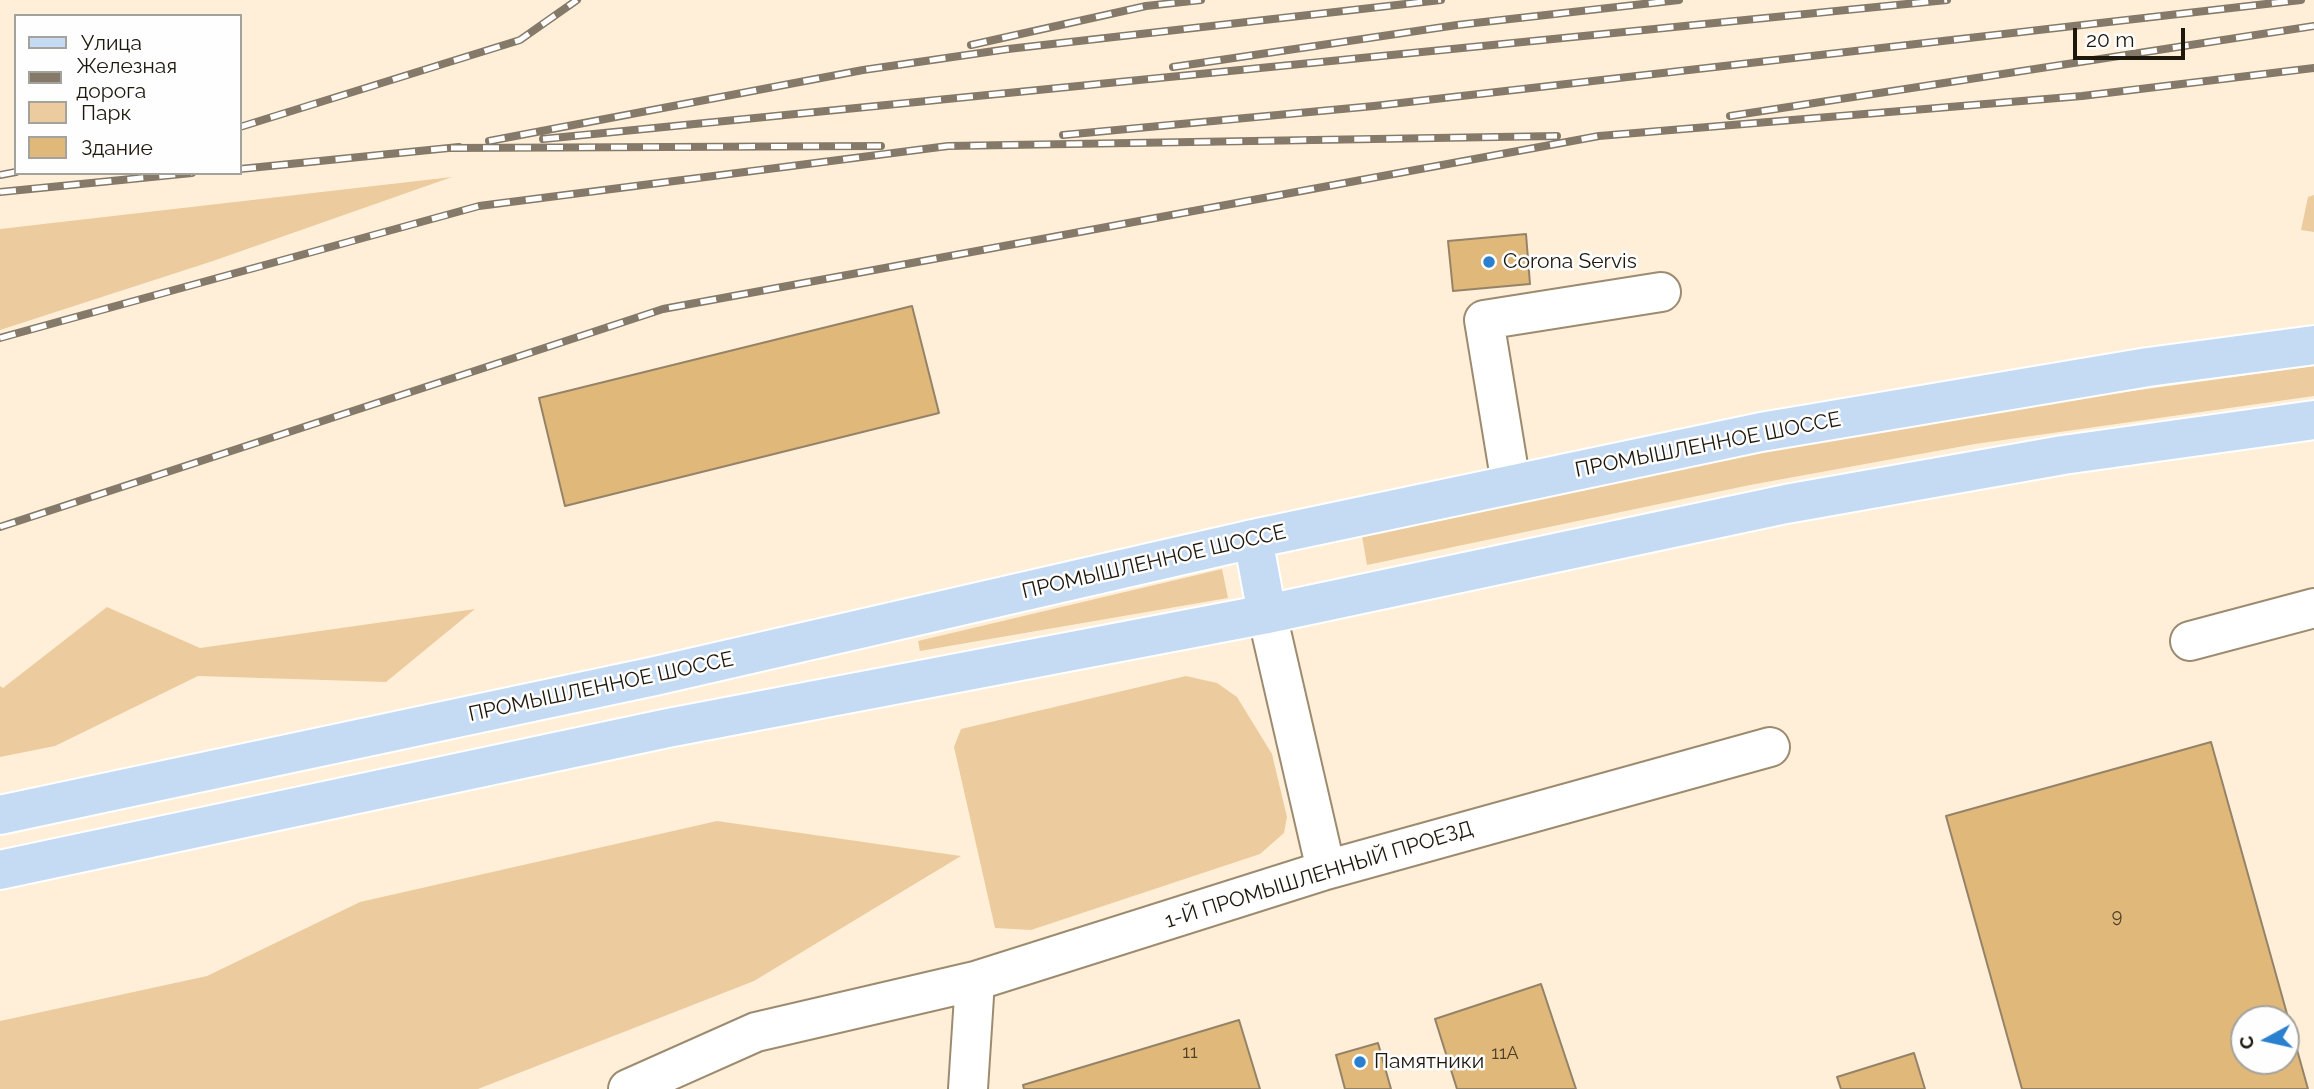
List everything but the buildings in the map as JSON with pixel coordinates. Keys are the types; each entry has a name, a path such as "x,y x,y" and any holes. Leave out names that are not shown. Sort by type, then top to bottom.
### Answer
{"main road":[{"name":"ПРОМЫШЛЕННОЕ ШОССЕ","path":"0,815 641,679 1253,539 1762,432 2148,367 2314,345"},
{"path":"0,870 668,727 1267,614 1786,504 2063,454 2314,420"},
{"path":"1253,539 1267,614"}],"lane":[{"path":"1511,484 1484,320 1661,292"},
{"path":"2190,641 2314,608"},
{"path":"1267,614 1326,870"},
{"name":"1-Й ПРОМЫШЛЕННЫЙ ПРОЕЗД","path":"628,1089 756,1032 975,981 1326,870 1770,747"},
{"path":"968,1089 975,981"}],"green space":[{"path":"452,177 213,261 0,330 0,229"},
{"path":"2314,195 2314,232 2301,230 2308,197"},
{"path":"2314,366 2314,396 1975,444 1750,485 1367,565 1362,536 1747,455 2088,397"},
{"path":"1222,569 1228,598 920,651 918,641"},
{"path":"107,607 200,648 475,609 386,682 198,676 55,746 0,757 0,686 3,688"},
{"path":"1186,676 1217,683 1237,697 1272,754 1287,817 1284,833 1260,854 1031,930 995,928 954,747 961,729"},
{"path":"717,821 961,856 754,981 478,1089 0,1089 0,1021 207,976 360,902"}],"railway":[{"path":"242,126 520,40 577,0"},
{"path":"971,45 1146,6 1201,0"},
{"path":"489,141 863,70 1008,49 1441,0"},
{"path":"1173,67 1457,25 1679,0"},
{"path":"543,139 1947,0"},
{"path":"1063,135 1374,106 2301,0"},
{"path":"1730,116 2314,26"},
{"path":"0,527 663,309 1599,136 2082,96 2314,68"},
{"path":"0,338 479,206 948,146 1557,136"},
{"path":"451,148 881,146"},
{"path":"242,169 459,147"},
{"path":"0,175 14,172"},
{"path":"0,192 172,175"}],"place":[{"name":"Corona Servis","path":"1489,262"},
{"name":"Памятники","path":"1360,1062"}]}
